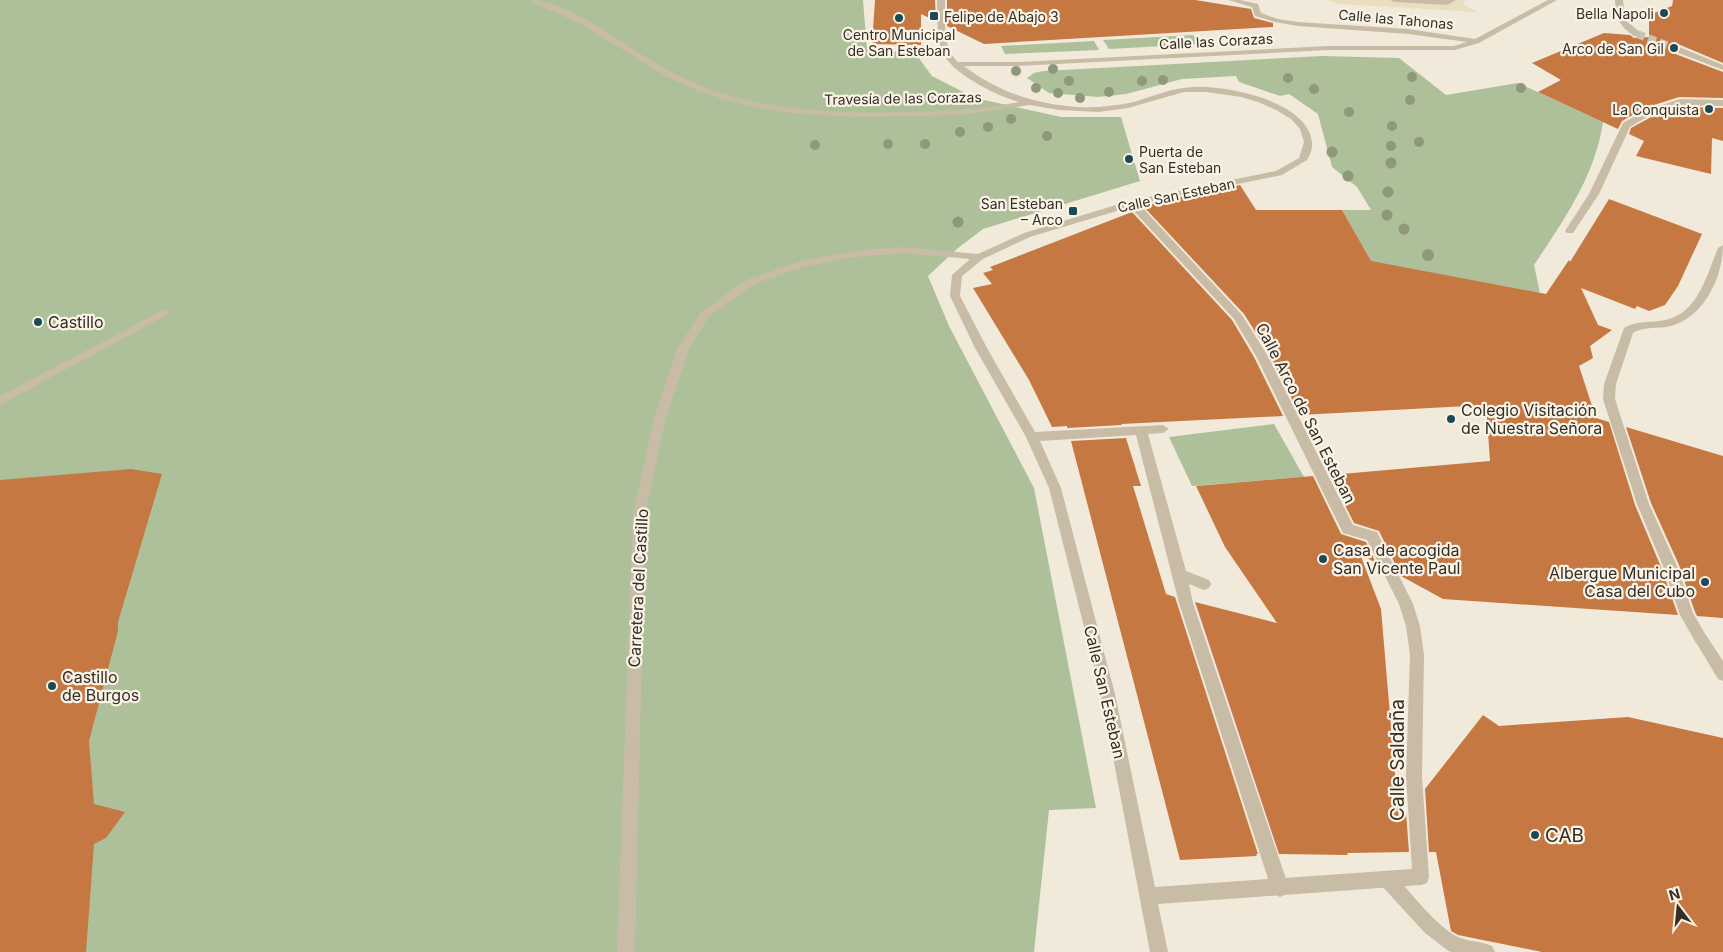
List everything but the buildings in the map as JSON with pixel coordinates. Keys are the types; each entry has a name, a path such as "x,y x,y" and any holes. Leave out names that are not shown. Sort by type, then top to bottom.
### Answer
{"street":[{"name":"Travesía de las Corazas","path":"532,0 572,14 671,76 715,95 763,105 813,114 867,115 998,109 1030,102"},
{"name":"Calle San Esteban","path":"941,0 944,46 948,56 977,81 991,89 1048,107 1119,108 1190,89 1210,89 1259,99 1288,113 1304,128 1309,142 1303,160 1279,173 1132,203 1027,235 978,257 957,275 955,296 980,348 1032,437 1055,488 1108,694 1159,952"},
{"name":"Calle las Tahonas","path":"1232,0 1257,3 1258,14 1269,19 1297,23 1420,32 1476,41"},
{"path":"1394,0 1447,3 1452,0"},
{"name":"Calle las Corazas","path":"957,64 1018,64 1328,48 1455,48 1476,41 1554,0"},
{"path":"1620,0 1619,18 1624,25 1637,34"},
{"path":"1674,48 1723,68"},
{"path":"1570,231 1594,194 1626,125 1649,112 1680,102 1723,103"},
{"name":"Calle Arco de San Esteban","path":"1132,203 1238,317 1262,356 1348,529"},
{"path":"1723,248 1696,306 1686,317 1669,323 1634,326 1628,331 1610,384 1609,399 1643,504 1670,566 1687,615 1723,674"},
{"name":"Carretera del Castillo","path":"626,952 639,515 660,418 682,348 705,314 750,282 805,263 855,254 904,250 978,257"},
{"path":"0,400 165,312"},
{"path":"1032,437 1141,432 1163,429"},
{"path":"1141,432 1186,602 1280,888"},
{"name":"Calle Saldaña","path":"1148,896 1421,877 1414,778 1417,655 1414,626 1406,604 1372,536 1348,529"},
{"path":"1180,575 1204,584"},
{"path":"1388,880 1430,926 1456,945 1486,952"}],"green space":[{"path":"0,0 863,0 867,49 915,53 932,76 975,98 1061,117 1121,117 1140,181 983,229 958,248 928,276 949,326 1034,488 1096,808 1049,810 1034,952 0,952"},
{"path":"1193,35 1200,44 1109,49 1103,40"},
{"path":"1094,41 1099,50 1005,54 1001,46"},
{"path":"1322,56 1399,58 1446,95 1518,83 1603,122 1599,142 1586,179 1567,214 1534,265 1540,293 1371,262 1342,210 1371,210 1357,187 1332,167 1318,114 1289,94 1280,96 1239,82 1236,76 1182,79 1126,94 1098,97 1049,93 1027,78 1034,73 1044,71"},
{"path":"1274,424 1304,477 1192,486 1169,437"}],"shaded area":[{"path":"1325,0 1466,0 1462,3 1477,12 1339,4"}],"tunnel":[{"path":"1637,34 1674,48"}],"place":[{"name":"Bella Napoli","path":"1664,13"},
{"name":"Felipe de Abajo 3","path":"934,16"},
{"name":"Centro Municipal de San Esteban","path":"899,18"},
{"name":"Arco de San Gil","path":"1674,48"},
{"name":"La Conquista","path":"1709,109"},
{"name":"Puerta de San Esteban","path":"1129,159"},
{"name":"San Esteban – Arco","path":"1073,211"},
{"name":"Castillo","path":"38,322"},
{"name":"Colegio Visitación de Nuestra Señora","path":"1451,419"},
{"name":"Casa de acogida San Vicente Paul","path":"1323,559"},
{"name":"Albergue Municipal Casa del Cubo","path":"1705,582"},
{"name":"Castillo de Burgos","path":"52,686"},
{"name":"CAB","path":"1535,835"}]}
